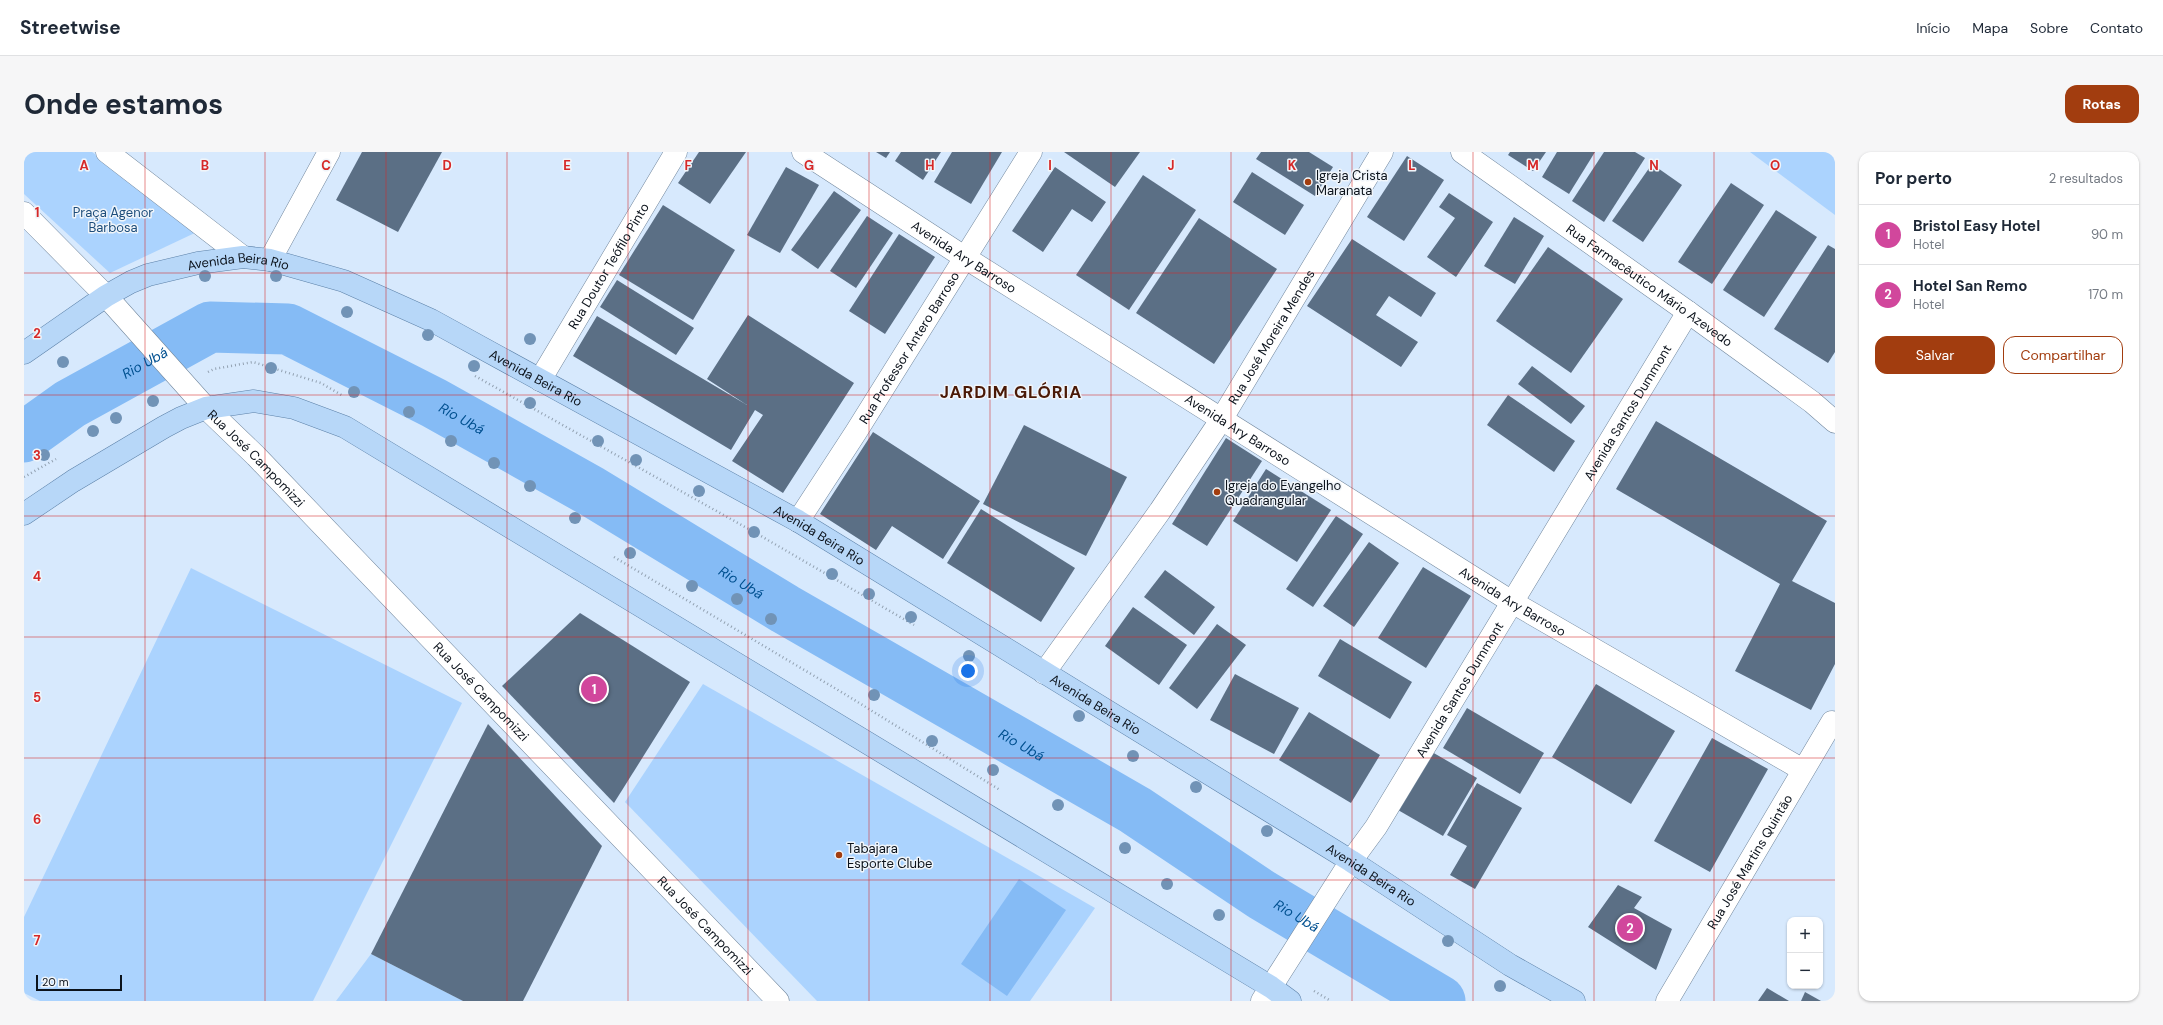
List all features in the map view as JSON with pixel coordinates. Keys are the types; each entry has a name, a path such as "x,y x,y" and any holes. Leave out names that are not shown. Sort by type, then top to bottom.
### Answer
{"main road":[{"name":"Avenida Beira Rio","path":"24,353 106,296 148,275 198,263 243,258 270,260 344,281 359,287 431,320 798,521 1351,860 1510,965 1574,1001"},
{"path":"24,514 73,481 164,427 206,408 254,402 294,408 345,427 1266,994 1290,1001"}],"street":[{"path":"107,152 243,258"},
{"path":"270,260 329,152"},
{"name":"Rua Doutor Teófilo Pinto","path":"540,380 676,152"},
{"name":"Avenida Ary Barroso","path":"803,152 964,257 1512,602 1803,770"},
{"name":"Rua Professor Antero Barroso","path":"798,521 856,432 1031,152"},
{"name":"Rua José Moreira Mendes","path":"1044,673 1160,511 1221,420 1382,152"},
{"name":"Rua Farmacêutico Mário Azevedo","path":"1462,152 1688,312 1812,402 1835,422"},
{"name":"Rua José Campomizzi","path":"24,213 106,296 206,408 262,462 767,996"},
{"name":"Avenida Santos Dummont","path":"1266,994 1351,860 1376,827 1688,312"},
{"name":"Rua José Martins Quintão","path":"1667,1001 1832,722"}],"path":[{"path":"468,372 754,532 917,627"}],"green space":[{"name":"Praça Agenor Barbosa","path":"28,152 92,152 199,231 110,273 24,194 24,157"},
{"path":"1750,152 1835,152 1835,215"},
{"path":"191,568 462,703 313,1001 40,1001 24,993 24,917"},
{"name":"Tabajara Esporte Clube","path":"703,684 1095,908 1030,1001 817,1001 625,802"},
{"path":"371,954 463,1001 336,1001"}],"shaded area":[{"path":"1019,879 1066,910 1007,996 961,964"}],"building":[{"path":"362,152 442,152 398,232 336,200"},
{"path":"699,152 746,152 710,204 678,183"},
{"path":"876,152 890,152 886,158"},
{"path":"901,152 941,152 923,180 895,161"},
{"path":"952,152 1002,152 971,204 934,182"},
{"path":"1064,152 1140,152 1115,187"},
{"name":"Igreja Crista Maranata","path":"1261,152 1309,152 1333,167 1315,196 1256,159"},
{"path":"1510,152 1546,152 1533,171 1508,155"},
{"path":"1557,152 1595,152 1569,194 1542,177"},
{"path":"1604,152 1635,152 1645,158 1604,222 1572,201"},
{"path":"1407,156 1444,180 1404,241 1367,217"},
{"path":"1652,164 1682,185 1643,242 1612,221"},
{"path":"786,167 819,185 780,253 747,235"},
{"path":"1055,167 1106,202 1092,222 1072,209 1043,252 1012,231"},
{"path":"1252,172 1304,205 1285,235 1233,202"},
{"path":"1143,175 1196,210 1129,310 1076,275"},
{"path":"1731,183 1764,205 1712,284 1678,262"},
{"path":"834,191 861,210 818,269 791,250"},
{"path":"1449,193 1493,222 1456,277 1427,257 1455,218 1439,207"},
{"path":"663,205 735,250 693,320 619,275"},
{"path":"1776,210 1817,237 1764,317 1723,290"},
{"path":"867,216 893,233 856,288 830,271"},
{"path":"1514,217 1544,236 1515,284 1484,266"},
{"path":"1199,218 1277,269 1214,364 1136,313"},
{"path":"899,234 935,257 885,334 849,311"},
{"path":"1352,239 1436,293 1421,317 1389,296 1376,315 1418,342 1401,367 1307,306"},
{"path":"1828,245 1835,249 1835,352 1828,363 1774,329"},
{"path":"1548,247 1623,299 1571,373 1496,321"},
{"path":"617,280 694,328 676,355 600,307"},
{"path":"748,315 854,383 783,493 732,461 763,415 755,410 731,450 573,356 597,316 747,405 707,379"},
{"path":"1532,366 1585,406 1571,424 1518,384"},
{"path":"1508,395 1575,441 1554,472 1487,425"},
{"path":"1656,421 1827,521 1792,581 1835,603 1835,664 1811,710 1735,671 1780,584 1616,489"},
{"path":"1024,425 1127,477 1086,556 983,504"},
{"path":"873,432 980,501 943,559 892,526 876,550 820,514"},
{"name":"Igreja do Evangelho Quadrangular","path":"1226,438 1262,461 1207,546 1172,524"},
{"path":"1266,469 1331,510 1297,562 1233,521"},
{"path":"981,509 1075,568 1041,622 947,563"},
{"path":"1336,516 1363,534 1313,607 1286,589"},
{"path":"1369,542 1399,563 1354,627 1323,606"},
{"path":"1423,567 1471,596 1426,668 1378,638"},
{"path":"1165,570 1215,607 1194,635 1144,597"},
{"path":"1133,607 1187,645 1159,685 1105,646"},
{"path":"580,613 690,682 614,803 502,686"},
{"path":"1217,624 1246,645 1197,709 1169,688"},
{"path":"1340,639 1412,682 1390,719 1318,676"},
{"path":"1235,674 1299,708 1274,754 1210,720"},
{"path":"1596,684 1675,731 1631,804 1552,757"},
{"path":"1467,708 1544,753 1520,794 1443,748"},
{"path":"1309,712 1380,755 1351,803 1279,760"},
{"path":"488,724 602,846 523,1001 463,1001 371,954"},
{"path":"1712,738 1768,769 1710,872 1654,841"},
{"path":"1432,752 1477,778 1443,836 1398,810"},
{"path":"1477,783 1522,808 1475,889 1450,875 1467,846 1447,835"},
{"path":"1618,885 1642,897 1634,908 1672,929 1656,970 1588,927"},
{"path":"1767,988 1789,1001 1758,1001"},
{"path":"1805,992 1821,1001 1801,1001"}],"waterway":[{"name":"Rio Ubá","path":"24,437 70,404 210,327 288,329 434,403 591,491 785,609 1135,810 1262,895 1440,1001"}],"place":[{"name":"Igreja Crista Maranata","path":"1308,182"},
{"name":"Igreja do Evangelho Quadrangular","path":"1217,492"},
{"name":"Bristol Easy Hotel","path":"594,689"},
{"name":"Tabajara Esporte Clube","path":"839,855"},
{"name":"Hotel San Remo","path":"1630,928"}],"district":[{"name":"JARDIM GLÓRIA","path":"1011,392"}]}
